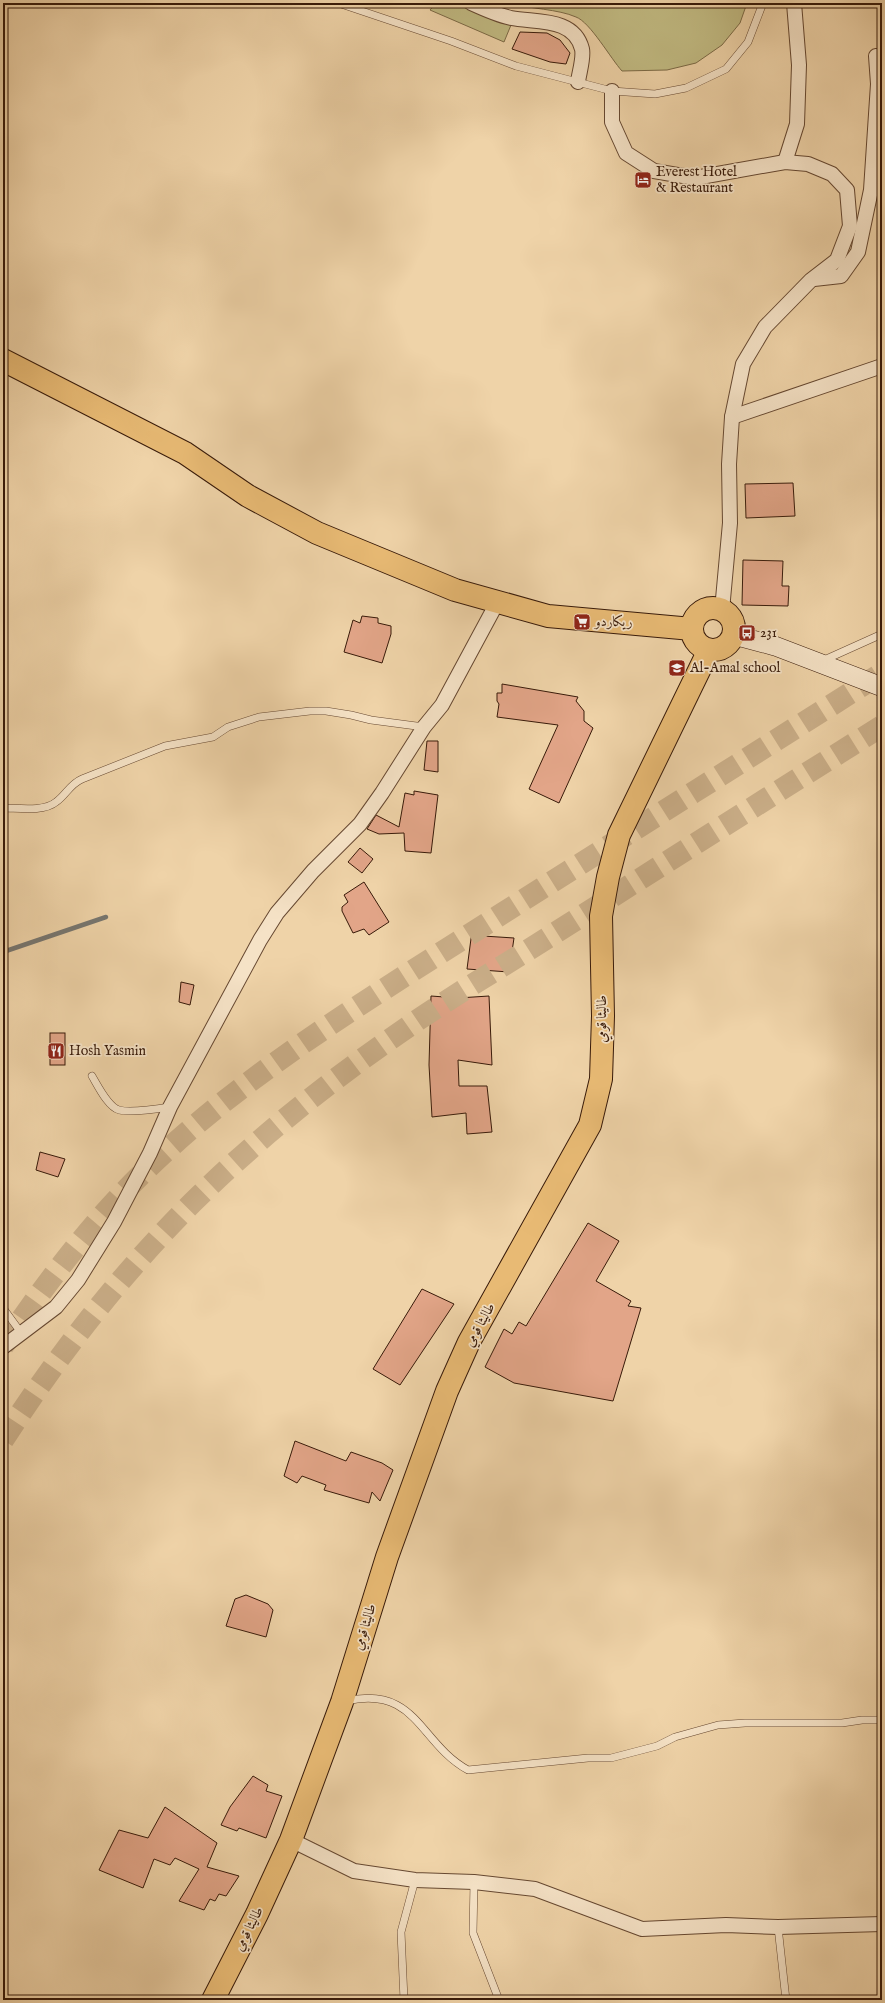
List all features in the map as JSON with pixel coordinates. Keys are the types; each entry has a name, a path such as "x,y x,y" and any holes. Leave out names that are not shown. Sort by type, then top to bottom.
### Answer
{"main road":[{"path":"3,360 185,453 248,496 317,533 455,590 548,616 692,629"},
{"path":"716,608 722,610 731,618 735,629 734,635 727,646 722,649 709,650 698,644 694,638 692,629 695,619 704,610 716,608"},
{"name":"طاليثا قومي","path":"213,2000 257,1914 291,1840 342,1702 387,1557 447,1391 469,1342 590,1125 601,1079 603,1016 601,916 608,877 619,835 709,650"}],"street":[{"path":"471,3 486,10 512,18 563,26 576,36 582,50 578,82"},
{"path":"785,162 797,124 799,65 794,3"},
{"path":"811,280 841,276 858,252 871,190 878,84 876,56"},
{"path":"612,91 612,122 626,153 654,171 695,178 785,162 808,164 832,174 848,190 850,226 837,260 811,280 765,327 743,364 732,416 729,464 730,523 722,610"},
{"path":"732,416 882,366"},
{"path":"3,1347 22,1334 56,1306 78,1280 114,1222 150,1153 170,1107 260,940 277,913 313,871 360,824 424,728 442,705 498,601"},
{"path":"734,635 775,646 882,687"},
{"path":"291,1840 354,1871 415,1880 474,1882 536,1889 642,1929 726,1925 778,1927 882,1924"}],"lane":[{"path":"338,3 451,41 516,66 612,91 655,94 686,88 726,69 748,42 763,3"},
{"path":"818,663 882,634"},
{"path":"3,808 50,805 61,798 75,782 82,779 165,746 213,737 228,727 259,717 310,711 326,711 424,728"},
{"path":"92,1076 105,1099 119,1110 150,1110 170,1107"},
{"path":"3,1308 22,1334"},
{"path":"342,1702 364,1697 404,1707 421,1723 436,1744 450,1758 468,1770 588,1758 611,1758 657,1746 676,1737 718,1726 744,1723 842,1723 862,1720 882,1720"},
{"path":"404,2000 401,1932 415,1880"},
{"path":"474,1882 473,1933 499,2000"},
{"path":"778,1927 786,2000"}],"shaded area":[{"path":"436,3 464,3 485,15 511,25 504,42 430,10"},
{"path":"509,3 747,3 740,23 722,45 696,63 667,70 622,71 594,33 582,20 561,12"}],"building":[{"path":"520,32 547,33 560,40 570,53 566,64 550,62 512,49"},
{"path":"793,483 795,516 746,518 745,484"},
{"path":"743,560 783,561 782,586 789,586 788,606 742,605"},
{"path":"362,616 378,618 378,623 391,626 391,634 382,663 344,652 353,620 360,623"},
{"path":"502,684 578,697 576,701 584,711 584,721 593,728 559,803 529,789 558,725 497,717 499,704 497,701 497,693 502,693"},
{"path":"427,741 438,741 438,772 424,770"},
{"path":"414,791 438,795 431,853 405,851 404,833 379,834 367,829 376,815 399,827 405,793 414,795"},
{"path":"360,848 373,859 362,873 348,862"},
{"path":"364,882 389,922 369,935 364,929 353,933 342,911 342,907 348,902 344,895"},
{"path":"472,931 483,931 483,936 514,938 509,972 467,969"},
{"path":"181,982 194,985 190,1005 179,1002"},
{"path":"431,996 458,998 489,996 492,1065 458,1060 459,1086 487,1086 492,1132 467,1134 466,1113 432,1117 429,1065"},
{"path":"50,1033 65,1033 65,1065 50,1065"},
{"path":"40,1152 65,1159 58,1177 36,1170"},
{"path":"588,1223 619,1241 596,1281 631,1301 628,1306 641,1308 613,1401 514,1383 485,1367 504,1329 512,1334 519,1322 526,1326"},
{"path":"422,1289 454,1304 400,1385 373,1369"},
{"path":"295,1441 346,1461 351,1452 382,1463 393,1470 380,1501 372,1492 369,1503 324,1490 326,1485 302,1476 297,1483 284,1476"},
{"path":"246,1595 268,1604 273,1610 266,1637 226,1626 235,1599"},
{"path":"253,1776 268,1785 266,1791 282,1796 266,1838 239,1828 237,1831 221,1825 230,1807"},
{"path":"165,1807 217,1843 207,1867 239,1876 226,1896 219,1894 215,1901 210,1899 204,1910 179,1901 199,1869 175,1858 170,1865 154,1859 143,1888 99,1870 119,1830 148,1838"}],"waterway":[{"path":"3,952 106,917"}],"tunnel":[{"path":"3,1346 60,1266 107,1210 166,1151 211,1112 257,1076 404,976 882,673"},
{"path":"3,1440 68,1346 166,1229 242,1156 294,1112 347,1070 420,1018 882,726"}],"place":[{"name":"Everest Hotel & Restaurant","path":"643,180"},
{"name":"ريكاردو","path":"582,622"},
{"name":"231","path":"747,633"},
{"name":"Al-Amal school","path":"677,668"},
{"name":"Hosh Yasmin","path":"56,1051"}]}
